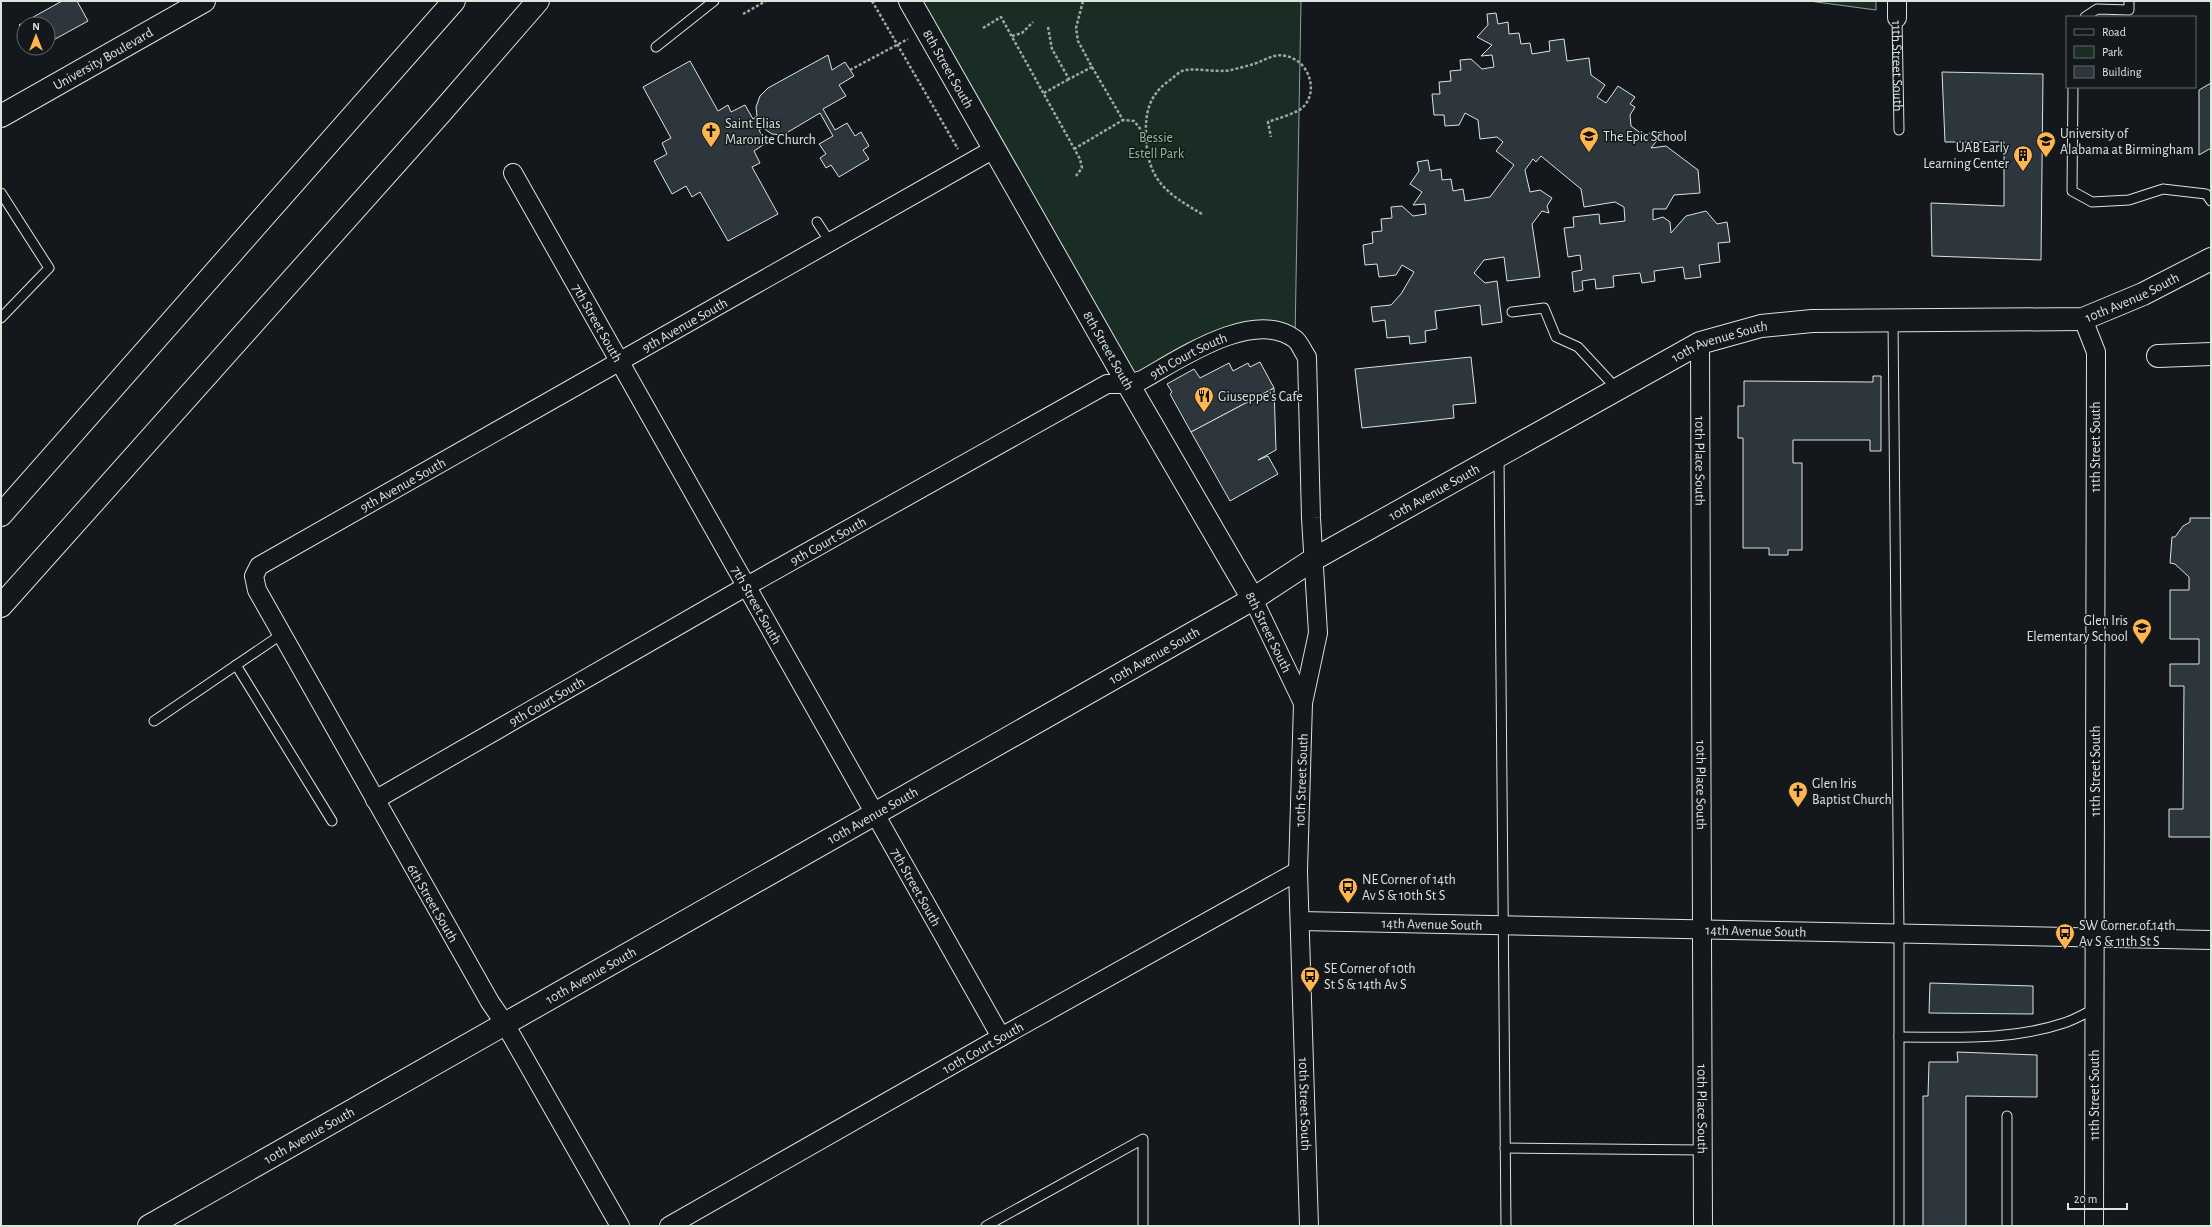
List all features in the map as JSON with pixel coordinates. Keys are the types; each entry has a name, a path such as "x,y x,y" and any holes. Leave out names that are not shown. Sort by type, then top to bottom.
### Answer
{"main road":[{"name":"University Boulevard","path":"1,116 204,1"},
{"path":"1,606 434,121 538,1"},
{"name":"8th Street South","path":"910,1 1128,384 1254,599"},
{"path":"1,514 448,6"},
{"name":"10th Avenue South","path":"150,1226 1254,599 1314,559 1700,343 1761,326 1812,321 2083,319 2143,294 2211,259"},
{"path":"2158,356 2211,354"}],"street":[{"name":"9th Avenue South","path":"254,576 259,566 994,149"},
{"name":"7th Street South","path":"513,173 1000,1037"},
{"name":"11th Street South","path":"2083,319 2096,352 2094,1226"},
{"name":"9th Court South","path":"375,800 747,586 1107,384 1128,384 1142,380 1234,333 1264,330 1281,333 1295,340"},
{"name":"10th Street South","path":"1295,340 1307,357 1318,633 1303,703 1298,871 1309,1226"},
{"name":"10th Place South","path":"1700,343 1703,1226"},
{"name":"6th Street South","path":"254,576 257,590 375,800 620,1226"},
{"name":"8th Street South","path":"1254,599 1303,703"},
{"name":"10th Court South","path":"669,1226 1000,1037 1298,871"},
{"name":"14th Avenue South","path":"1300,921 2211,940"}],"lane":[{"path":"656,47 714,1"},
{"path":"2087,16 2098,9 2129,6"},
{"name":"11th Street South","path":"1897,10 1899,130"},
{"path":"2073,88 2072,192 2092,202 2129,200 2163,188 2206,194 2211,201"},
{"path":"1,193 49,268 1,318"},
{"path":"817,222 830,242"},
{"path":"1512,312 1544,308 1556,337 1578,347 1617,390"},
{"path":"1894,321 1899,933 1899,1226"},
{"path":"1499,455 1506,1226"},
{"path":"154,721 282,634"},
{"path":"236,665 332,821"},
{"path":"1899,1038 1993,1038 2021,1034 2064,1023 2094,1009"},
{"path":"2007,1116 2007,1226"},
{"path":"986,1226 1143,1139 1144,1226"},
{"path":"1505,1148 1703,1150"}],"path":[{"path":"743,14 766,1"},
{"path":"872,1 962,154"},
{"path":"1083,1 1076,28 1078,40 1123,120"},
{"path":"983,28 1001,17 1080,159 1082,168 1076,176"},
{"path":"1012,36 1022,33 1033,22"},
{"path":"1048,27 1052,49 1069,79"},
{"path":"850,70 909,39"},
{"path":"1202,214 1172,197 1155,176 1148,157 1146,136 1148,104 1155,92 1183,71 1229,70 1256,63 1278,54 1293,58 1305,70 1311,82 1311,92 1301,109 1268,122 1271,137"},
{"path":"1044,93 1092,67"},
{"path":"1074,149 1123,120 1134,121 1146,136"}],"green space":[{"name":"Bessie Estell Park","path":"910,1 1301,1 1295,339 1264,330 1128,384"},
{"path":"1809,1 1876,1 1876,10"}],"building":[{"path":"62,1 77,1 88,21 56,39 56,16 35,16"},
{"name":"The Epic School","path":"1496,13 1498,24 1508,22 1509,34 1519,33 1521,44 1530,43 1532,54 1550,51 1549,41 1564,39 1567,61 1589,58 1591,75 1605,85 1597,97 1606,103 1618,86 1635,97 1630,104 1635,107 1630,115 1631,126 1642,134 1664,132 1651,148 1666,146 1698,170 1700,193 1674,195 1666,209 1653,209 1653,220 1663,217 1670,222 1671,233 1686,216 1706,211 1717,224 1727,222 1730,242 1718,243 1720,262 1699,265 1701,277 1685,279 1683,267 1654,271 1655,281 1642,283 1640,273 1613,276 1614,287 1596,289 1595,279 1582,281 1583,290 1574,292 1572,272 1582,270 1580,255 1568,257 1564,228 1574,227 1573,217 1599,214 1600,224 1625,221 1624,207 1615,202 1584,207 1581,189 1541,156 1536,162 1533,159 1525,170 1530,192 1540,190 1552,198 1547,206 1549,213 1542,211 1532,224 1540,277 1507,281 1504,257 1484,260 1474,273 1485,283 1497,281 1502,322 1482,325 1480,305 1435,311 1437,329 1425,331 1426,342 1410,344 1409,336 1387,338 1385,320 1373,322 1371,307 1391,305 1401,294 1414,272 1402,265 1396,275 1379,277 1377,264 1365,265 1363,245 1373,243 1372,232 1382,231 1381,219 1392,218 1391,207 1402,206 1413,216 1426,214 1425,204 1413,205 1422,192 1410,184 1419,171 1417,162 1428,160 1430,171 1441,169 1442,180 1451,179 1453,191 1463,189 1465,201 1490,197 1514,165 1496,151 1503,142 1497,137 1480,139 1478,120 1465,113 1459,125 1445,126 1444,115 1434,115 1432,94 1440,94 1439,82 1451,81 1450,71 1461,70 1460,60 1471,59 1482,69 1494,67 1492,55 1481,56 1492,45 1477,37 1488,25 1487,14"},
{"name":"Saint Elias Maronite Church","path":"828,55 832,70 845,62 854,76 839,85 846,96 823,109 835,130 847,123 855,136 861,132 869,146 863,150 869,159 839,177 831,165 826,168 820,158 826,154 819,144 833,136 820,113 783,135 772,134 763,128 759,130 766,143 754,151 760,163 752,167 778,214 728,241 700,192 692,197 686,186 672,194 654,161 667,154 662,143 671,138 643,87 690,61 718,111 728,105 731,112 745,105 753,119 757,116 756,107 760,96 768,88"},
{"name":"UAB Early Learning Center","path":"1942,72 2043,74 2041,260 1932,256 1931,203 2004,206 2004,142 1945,142"},
{"path":"2211,83 2211,148 2199,155 2199,90"},
{"path":"1471,357 1476,403 1453,405 1454,418 1362,428 1355,369"},
{"name":"Giuseppe's Cafe","path":"1260,362 1274,388 1191,432 1170,394 1172,392 1167,384 1194,369 1200,378 1229,363 1233,371 1248,363 1250,367"},
{"path":"1873,376 1881,376 1881,451 1870,451 1870,440 1793,440 1793,463 1802,463 1802,550 1788,550 1788,555 1769,555 1769,548 1743,548 1743,438 1738,438 1738,406 1744,406 1744,381 1873,382"},
{"path":"1274,388 1276,450 1258,460 1268,456 1278,474 1230,501 1191,432"},
{"path":"2190,518 2211,518 2211,837 2169,837 2169,809 2183,809 2184,686 2170,686 2170,664 2199,664 2199,639 2170,639 2170,590 2189,590 2189,577 2175,564 2170,563 2172,537 2175,537 2183,526 2190,522"},
{"path":"1930,983 2033,986 2033,1014 1929,1013"},
{"path":"1957,1052 2037,1055 2037,1097 1966,1096 1966,1226 1923,1226 1923,1096 1928,1096 1929,1062 1958,1062"}],"place":[{"name":"Saint Elias Maronite Church","path":"711,148"},
{"name":"The Epic School","path":"1589,153"},
{"name":"University of Alabama at Birmingham","path":"2046,158"},
{"name":"UAB Early Learning Center","path":"2023,172"},
{"name":"Giuseppe's Cafe","path":"1204,413"},
{"name":"Glen Iris Elementary School","path":"2142,645"},
{"name":"Glen Iris Baptist Church","path":"1798,808"},
{"name":"NE Corner of 14th Av S & 10th St S","path":"1348,904"},
{"name":"SW Corner of 14th Av S & 11th St S","path":"2065,950"},
{"name":"SE Corner of 10th St S & 14th Av S","path":"1310,993"}]}
